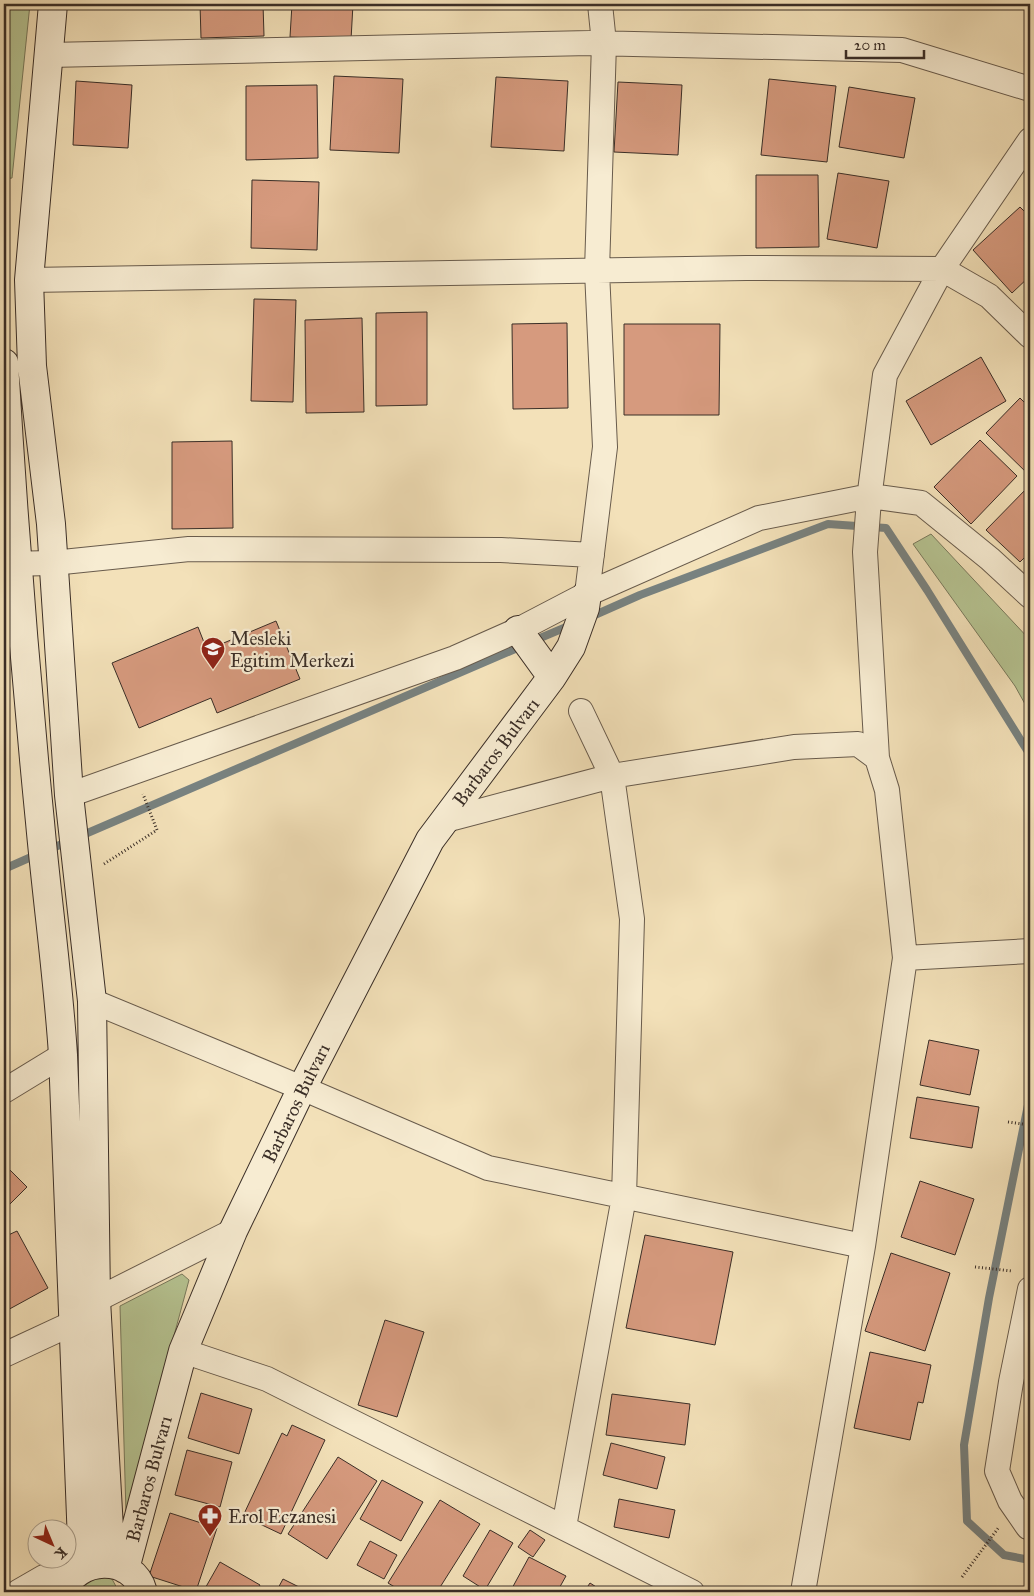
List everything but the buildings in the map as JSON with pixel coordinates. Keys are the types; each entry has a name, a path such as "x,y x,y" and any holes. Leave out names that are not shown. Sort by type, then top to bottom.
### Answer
{"street":[{"path":"53,4 29,280 32,366 51,524 69,795 92,1001 96,1300 118,1566"},
{"path":"586,601 605,447 597,271 604,44 600,4"},
{"path":"49,55 604,44 902,50 1030,89"},
{"path":"803,1592 863,1246 905,958 887,790 877,758 865,552 869,498 886,375 942,269 1030,140"},
{"path":"29,280 746,268 942,269 989,296 1030,336"},
{"path":"4,363 13,519 8,564 46,879 63,1055 73,1323 73,1579"},
{"path":"69,795 521,634 759,518 869,498 921,504 990,559 1030,596"},
{"path":"8,564 53,563 189,549 501,550 592,555"},
{"name":"Barbaros Bulvarı","path":"118,1566 183,1351 233,1231 302,1088 430,840 446,820 546,669 570,647 586,601"},
{"path":"521,634 546,669"},
{"path":"564,1528 624,1197 632,919 612,776 581,711"},
{"path":"446,820 612,776 794,747 858,744 877,758"},
{"path":"905,958 1030,951"},
{"path":"92,1001 488,1168 863,1246"},
{"path":"4,1091 63,1055"},
{"path":"96,1300 233,1231"},
{"path":"1026,1281 997,1470 1014,1506 1028,1527 1030,1527"},
{"path":"4,1355 73,1323"},
{"path":"183,1351 267,1379 692,1592"},
{"path":"18,1592 44,1577 73,1579 96,1564 118,1566 135,1577 143,1592"}],"path":[{"path":"78,873 157,830 140,788"},
{"path":"1008,1122 1030,1124"},
{"path":"975,1267 1026,1281"},
{"path":"962,1577 1014,1506"}],"green space":[{"path":"4,4 30,4 12,178 4,179"},
{"path":"931,534 1030,640 1030,713 1015,686 913,544"},
{"path":"182,1274 189,1280 126,1513 120,1306"},
{"path":"103,1575 112,1579 119,1592 80,1592 83,1581"}],"waterway":[{"path":"588,618 640,595 828,524 886,528 1030,755"},
{"path":"533,641 571,625"},
{"path":"48,850 522,646"},
{"path":"4,869 38,854"},
{"path":"1030,1095 989,1298 964,1445 967,1521 1004,1555 1030,1560"}],"place":[{"name":"Mesleki Egitim Merkezi","path":"213,670"},
{"name":"Erol Eczanesi","path":"210,1537"}]}
